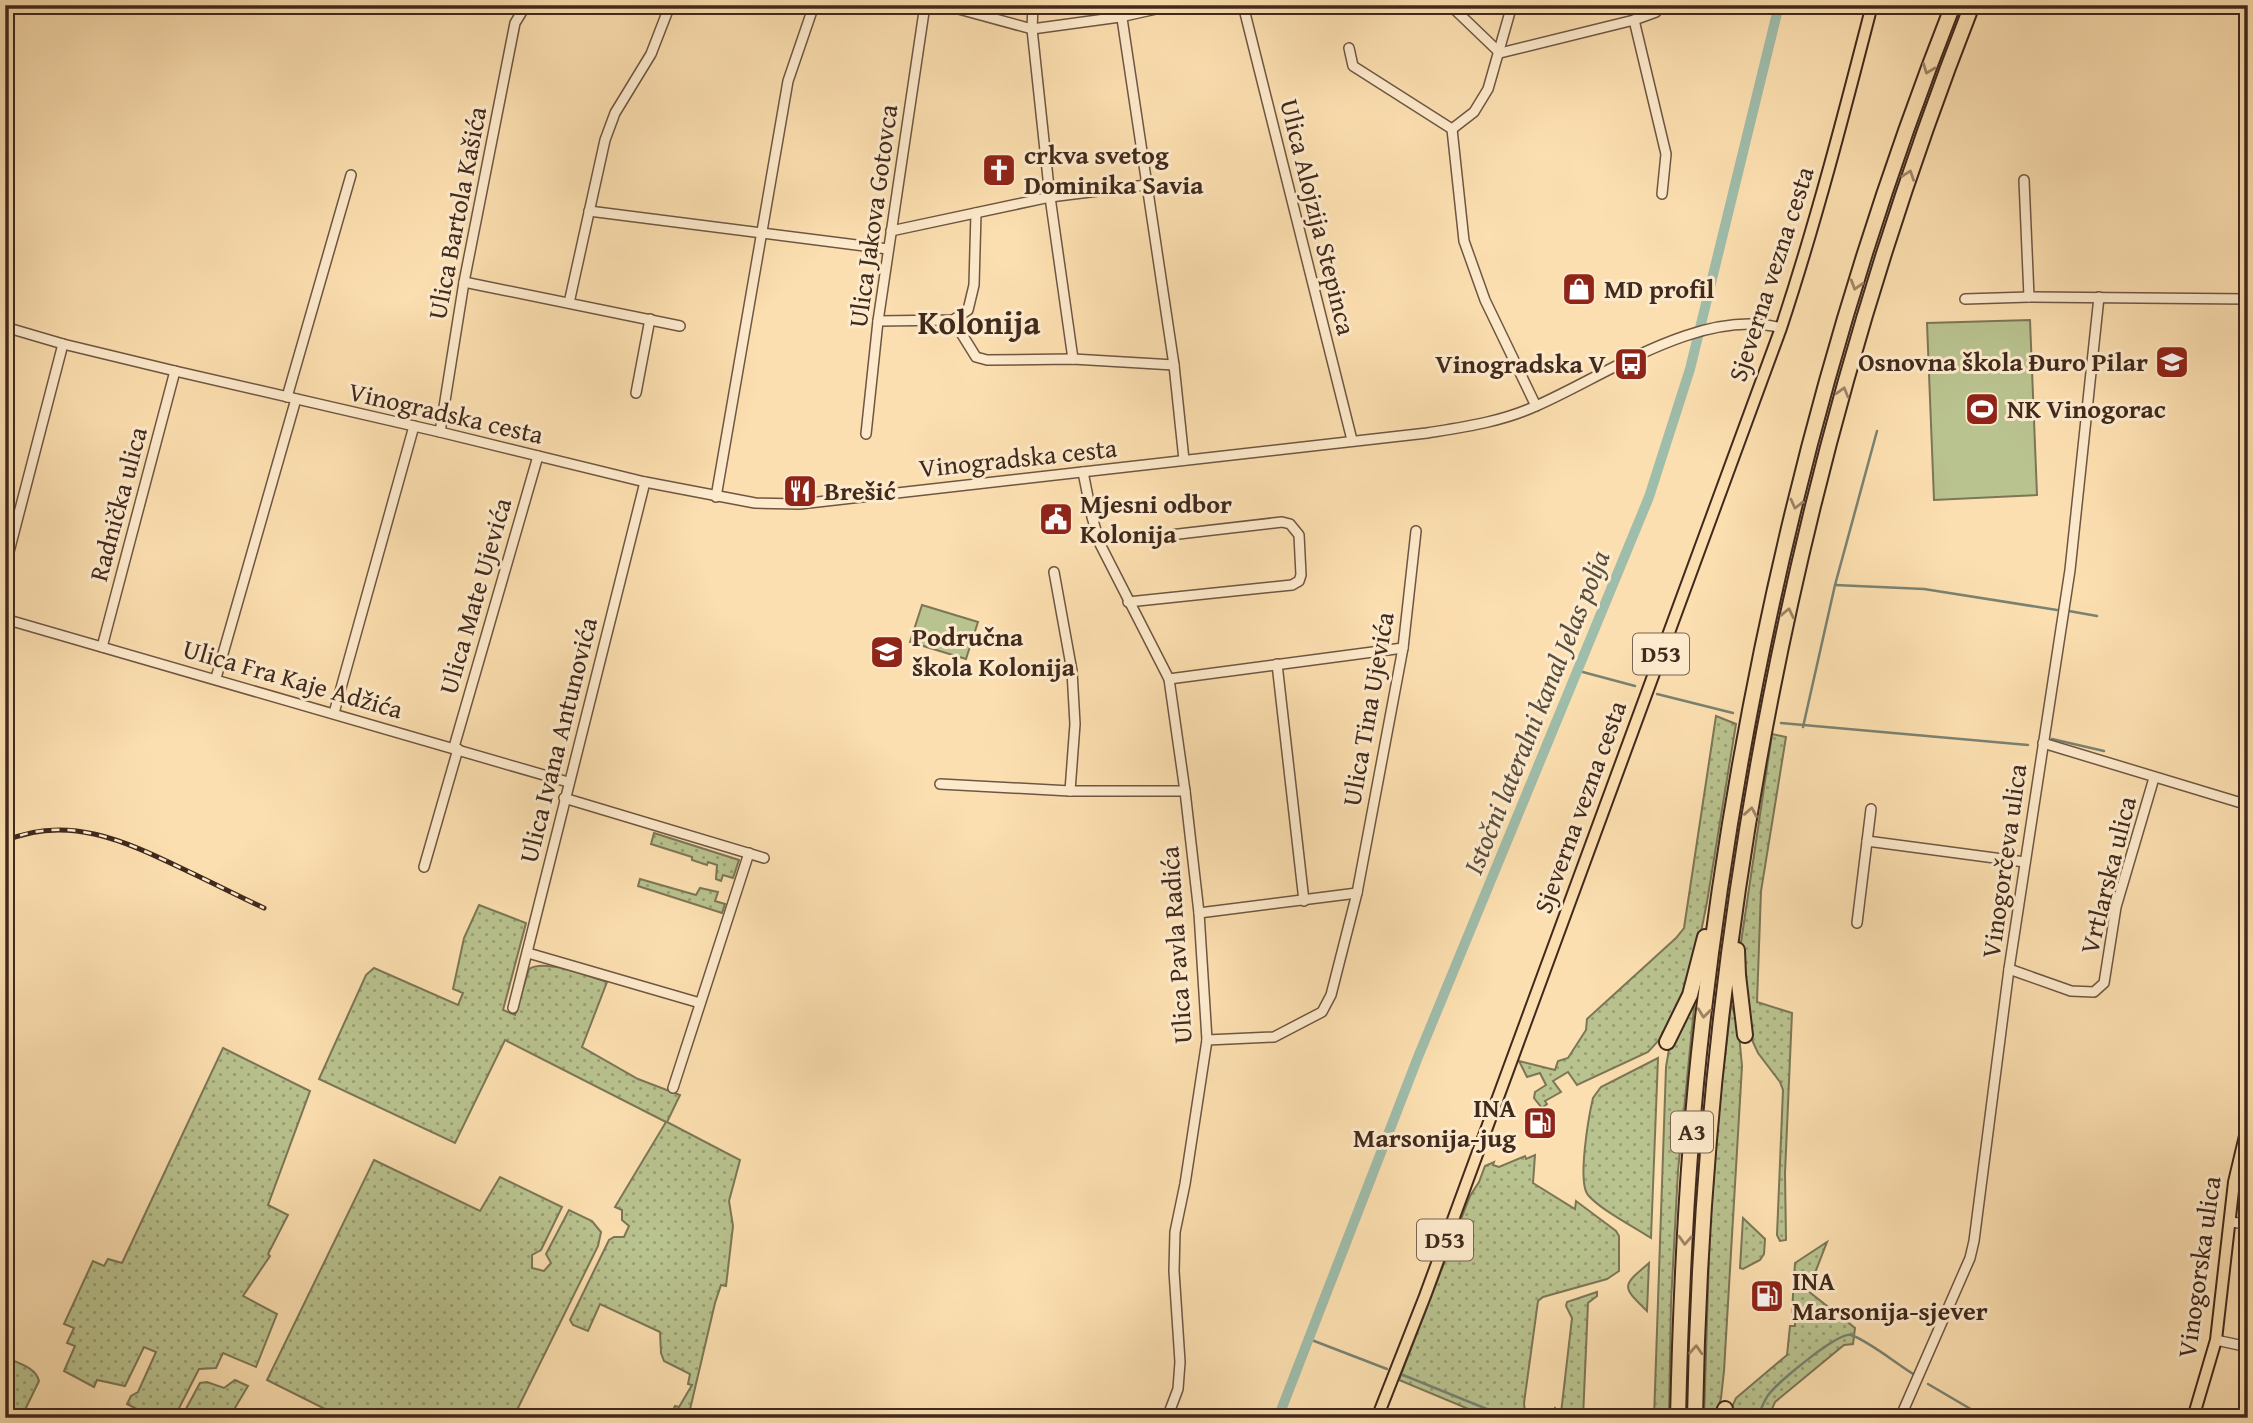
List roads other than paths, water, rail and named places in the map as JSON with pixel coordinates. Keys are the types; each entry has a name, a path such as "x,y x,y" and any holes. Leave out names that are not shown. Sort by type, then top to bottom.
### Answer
{"highway":[{"name":"A3","path":"1678,1418 1681,1310 1695,1100 1726,849 1756,679 1784,551 1821,404 1891,174 1953,5"},
{"name":"A3","path":"1695,1418 1704,1214 1714,1091 1739,879 1777,667 1802,547 1840,403 1908,177 1972,5"},
{"path":"1667,1042 1681,1017 1696,978 1715,870 1726,849"},
{"path":"1739,879 1743,902 1737,961 1745,1035"}],"main road":[{"name":"Sjeverna vezna cesta","path":"1377,1418 1430,1283 1781,328 1840,129 1872,5"},
{"name":"Vinogorska ulica","path":"2194,1416 2216,1340 2234,1182 2248,1123"}],"street":[{"name":"Ulica Bartola Kašića","path":"440,432 464,282 515,23 526,5"},
{"path":"569,303 604,140 615,113 651,54 670,5"},
{"path":"716,497 788,81 814,5"},
{"name":"Ulica Jakova Gotovca","path":"866,434 878,321 925,5"},
{"path":"944,5 1032,29 1120,17 1174,5"},
{"path":"1032,5 1032,29 1050,197 1073,359"},
{"path":"1120,5 1174,365 1184,460"},
{"name":"Ulica Alojzija Stepinca","path":"1243,5 1352,440"},
{"path":"1450,5 1500,53"},
{"path":"1452,129 1474,111 1488,89 1513,5"},
{"path":"1500,53 1634,20 1656,12 1658,5"},
{"path":"1634,20 1666,154 1662,194"},
{"path":"1349,48 1353,66 1452,129"},
{"path":"1452,129 1464,241 1485,300 1536,406"},
{"path":"216,678 351,175"},
{"path":"2024,180 2029,297"},
{"path":"891,231 1050,197 1146,185"},
{"path":"589,211 888,250"},
{"path":"878,321 953,320 968,310 974,285 976,213"},
{"path":"464,282 680,326"},
{"name":"Vinogorčeva ulica","path":"1900,1418 1970,1258 2009,969 2070,570 2099,297"},
{"path":"1965,299 2248,299"},
{"path":"636,393 650,319"},
{"path":"953,320 976,357 987,360 1073,359 1174,365"},
{"name":"Vinogradska cesta","path":"5,327 174,371 645,482 755,503 800,504 1427,433 1468,426 1504,418 1536,406 1638,355 1682,337 1742,324 1781,328"},
{"path":"5,567 64,344"},
{"name":"Radnička ulica","path":"102,647 174,371"},
{"path":"334,713 414,426"},
{"name":"Ulica Mate Ujevića","path":"424,867 538,456"},
{"name":"Ulica Pavla Radića","path":"1083,472 1100,544 1169,679 1199,913 1207,1040 1175,1231 1174,1271 1180,1362 1178,1389 1167,1418"},
{"name":"Ulica Ivana Antunovića","path":"513,1008 645,482"},
{"path":"1128,602 1292,586 1299,581 1301,575 1299,535 1290,524 1170,535"},
{"name":"Ulica Tina Ujevića","path":"1207,1040 1274,1038 1322,1013 1331,995 1357,893 1403,648 1416,531"},
{"path":"1054,572 1072,671 1074,724 1070,791"},
{"name":"Ulica Fra Kaje Adžića","path":"5,618 568,782"},
{"path":"1169,679 1403,648"},
{"path":"1277,664 1304,901"},
{"path":"2043,743 2248,805"},
{"name":"Vrtlarska ulica","path":"2009,969 2071,991 2094,992 2104,983 2116,906 2154,778"},
{"path":"940,784 1070,791 1185,791"},
{"path":"564,798 764,858"},
{"path":"1857,923 1871,809"},
{"path":"1867,841 2025,862"},
{"path":"673,1088 748,853"},
{"path":"1199,913 1357,893"},
{"path":"528,953 700,1003"},
{"path":"2234,1182 2248,1185"},
{"path":"2230,1222 2248,1224"},
{"path":"2216,1340 2248,1347"},
{"path":"2194,1416 2214,1418"}],"waterway":[{"name":"Istočni lateralni kanal Jelas polja","path":"1278,1418 1418,1057 1649,497 1690,369 1779,5"},
{"path":"1803,727 1835,585 1877,431"},
{"path":"1835,585 1924,589 2057,610"},
{"path":"2069,611 2097,616"},
{"path":"1579,671 1635,686"},
{"path":"1657,694 1733,713"},
{"path":"1781,723 2028,745"},
{"path":"2052,739 2104,751"},
{"path":"1757,1418 1769,1394 1795,1369 1844,1336 1851,1335 1866,1342 1915,1375"},
{"path":"1309,1339 1387,1369"},
{"path":"1403,1375 1509,1418"},
{"path":"1928,1384 1986,1418"}],"railway":[{"path":"5,841 28,833 51,830 95,834 139,849 264,908"},
{"path":"33,1418 35,1414"}],"place":[{"name":"crkva svetog Dominika Savia","path":"999,170"},
{"name":"MD profil","path":"1579,289"},
{"name":"Osnovna škola Đuro Pilar","path":"2172,362"},
{"name":"Vinogradska V","path":"1631,364"},
{"name":"NK Vinogorac","path":"1982,409"},
{"name":"Brešić","path":"800,491"},
{"name":"Mjesni odbor Kolonija","path":"1056,519"},
{"name":"Područna škola Kolonija","path":"887,652"},
{"name":"INA Marsonija-jug","path":"1540,1123"},
{"name":"INA Marsonija-sjever","path":"1767,1296"}],"district":[{"name":"Kolonija","path":"979,322"}]}
